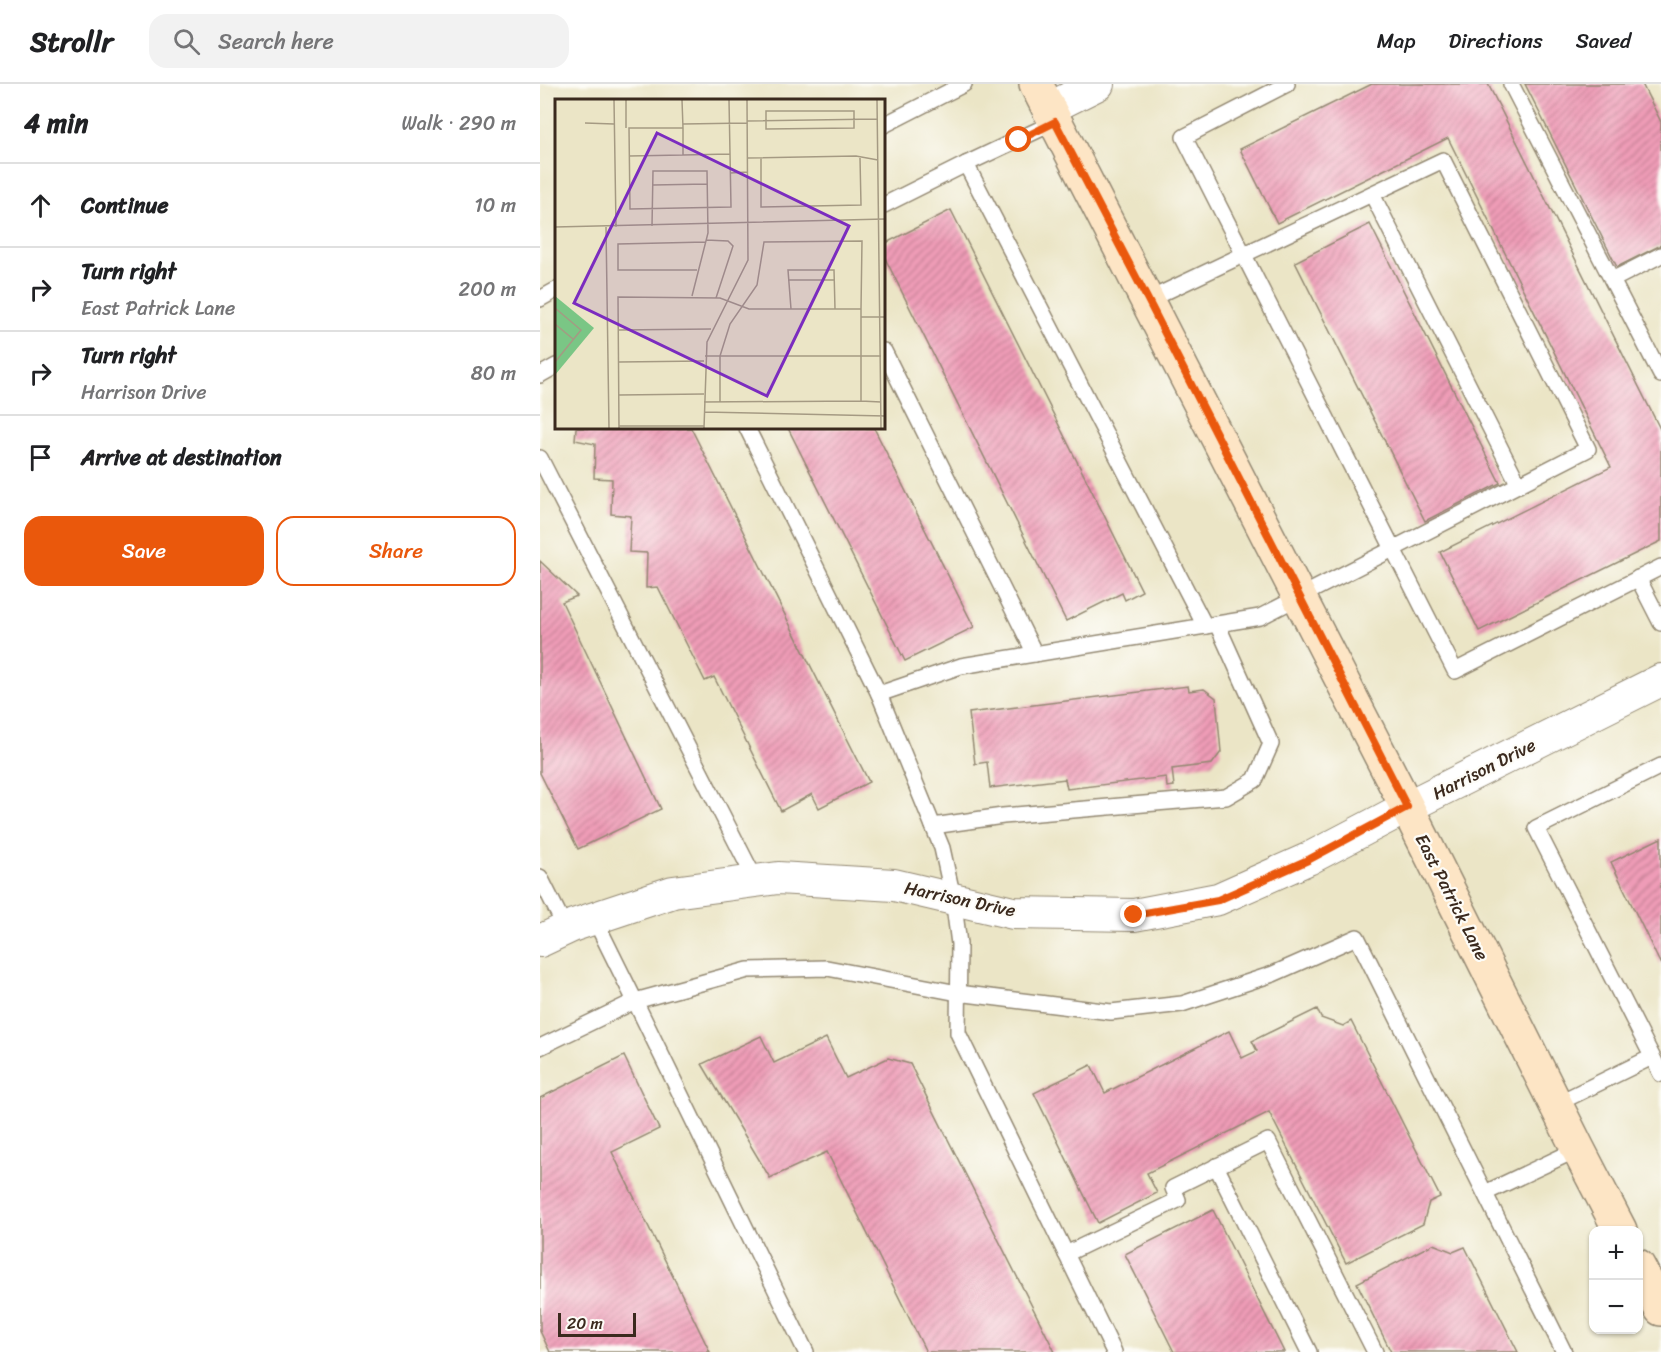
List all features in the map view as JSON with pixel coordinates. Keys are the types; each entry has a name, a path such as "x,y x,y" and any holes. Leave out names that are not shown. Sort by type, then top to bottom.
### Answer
{"main road":[{"name":"East Patrick Lane","path":"1046,105 1407,807 1618,1226"},
{"path":"1643,1275 1661,1309"}],"street":[{"path":"1046,105 1098,84"},
{"name":"Harrison Drive","path":"553,935 594,918 673,892 778,878 894,885 1013,913 1134,915 1218,900 1308,860 1407,807 1661,680"}],"lane":[{"path":"885,124 964,84"},
{"path":"1287,84 1184,136 1455,671 1661,567"},
{"path":"1511,84 1661,375"},
{"path":"885,204 966,164 1046,105"},
{"path":"879,694 961,666 1260,617 1588,449 1443,160 1148,300"},
{"path":"933,826 1003,816 1226,797 1255,780 1271,744 1211,625 966,164"},
{"path":"1372,194 1519,485"},
{"path":"1612,280 1661,255"},
{"path":"540,299 555,291"},
{"path":"885,353 1035,654"},
{"path":"540,375 555,367"},
{"path":"747,429 879,694 942,848 953,898 959,944 958,1033 1114,1352"},
{"path":"540,458 756,881"},
{"path":"1638,578 1661,623"},
{"path":"1661,766 1536,828 1661,1074"},
{"path":"540,877 553,935"},
{"path":"594,918 806,1352"},
{"path":"540,1047 635,1001 748,970 827,968 958,993 1111,1012 1182,1004 1272,974 1357,937 1564,1352"},
{"path":"1556,1104 1652,1057"},
{"path":"1066,1254 1178,1200 1173,1188 1268,1141 1374,1352"},
{"path":"1485,1193 1578,1149"},
{"path":"1216,1166 1309,1352"}],"building":[{"path":"1372,84 1488,84 1661,431 1661,541 1479,631 1440,552 1611,467 1448,138 1277,223 1240,149"},
{"path":"1525,84 1642,84 1661,122 1661,245 1617,267"},
{"path":"951,210 1142,591 1125,600 1122,593 1066,621 885,258 885,243"},
{"path":"1370,224 1500,483 1425,521 1295,262"},
{"path":"576,429 692,429 869,782 819,808 812,794 781,811 714,677 705,681 658,587 646,588 647,553 629,552 631,516 611,514 612,479 594,478 595,444 575,440"},
{"path":"789,429 875,429 974,627 905,661"},
{"path":"540,561 577,596 562,602 661,809 578,849 540,773"},
{"path":"1188,686 1189,691 1204,689 1216,698 1221,752 1212,764 1172,769 1174,786 1167,787 1166,777 1067,789 1065,779 990,788 987,762 975,764 969,713"},
{"path":"1661,838 1661,965 1611,862"},
{"path":"1317,1009 1321,1018 1343,1026 1351,1021 1440,1197 1429,1202 1423,1224 1346,1263 1269,1112 1147,1173 1157,1193 1098,1223 1034,1093 1091,1065 1105,1093 1229,1031 1242,1058 1257,1051 1252,1041"},
{"path":"761,1036 774,1063 826,1038 846,1078 888,1058 910,1064 1055,1352 926,1352 827,1152 770,1178 702,1064"},
{"path":"624,1056 659,1129 612,1152 710,1352 550,1352 540,1331 540,1098"},
{"path":"1213,1210 1284,1352 1174,1352 1125,1254"},
{"path":"1433,1244 1453,1252 1465,1247 1518,1352 1391,1352 1357,1283"}],"route":[{"path":"1019,140 1055,122 1407,807 1308,860 1218,900 1134,915"}]}
